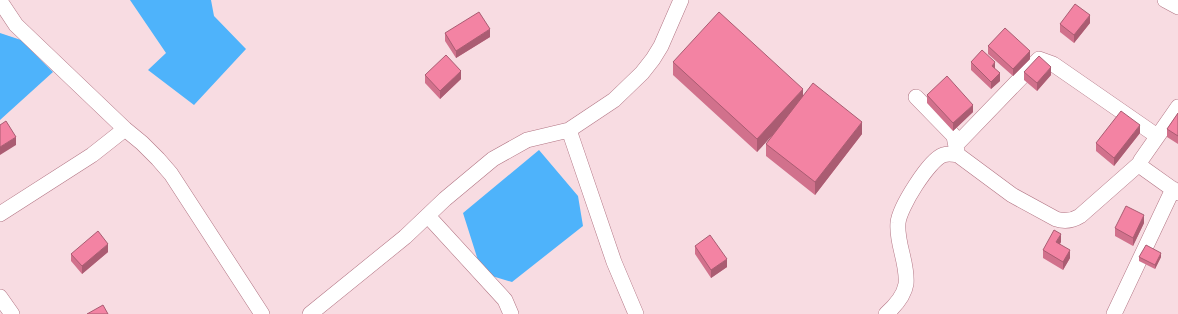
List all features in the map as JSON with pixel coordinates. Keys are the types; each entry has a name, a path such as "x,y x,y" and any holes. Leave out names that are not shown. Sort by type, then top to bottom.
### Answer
{"street":[{"path":"310,314 405,237 492,159 527,140 568,130 614,100 642,73 653,59 661,46 681,0"},
{"path":"1165,0 1178,7"},
{"path":"0,1 16,25 125,129 142,143 171,174 262,314"},
{"path":"886,314 903,294 906,282 906,270 898,223 903,206 908,196 934,161 942,155 949,153 1039,59 1053,64 1157,136"},
{"path":"916,97 956,145 1012,194 1061,221 1072,221 1080,216 1139,164 1157,136 1178,108"},
{"path":"956,145 977,113"},
{"path":"0,214 92,155 125,129"},
{"path":"568,130 614,262 636,314"},
{"path":"1114,314 1175,191 1139,164"},
{"path":"428,216 505,300 511,314"},
{"path":"0,297 12,314"}],"water":[{"path":"130,0 211,0 214,16 246,49 194,105 148,70 166,53"},
{"path":"0,33 21,40 53,72 0,120"},
{"path":"539,150 578,196 583,226 512,282 482,273 463,213"}],"building":[{"path":"1075,4 1090,15 1074,35 1060,24"},
{"path":"479,12 490,29 456,51 445,33"},
{"path":"719,12 803,89 757,139 673,62"},
{"path":"1005,28 1030,51 1013,69 988,46"},
{"path":"982,50 995,62 992,66 1000,73 991,82 971,62"},
{"path":"446,55 461,71 440,91 425,75"},
{"path":"1039,56 1051,67 1037,83 1024,72"},
{"path":"947,76 973,105 953,123 927,95"},
{"path":"813,83 862,122 815,182 766,144"},
{"path":"1121,111 1140,125 1114,158 1096,143"},
{"path":"1178,113 1178,136 1167,129"},
{"path":"6,121 16,137 0,147 0,125"},
{"path":"1126,206 1144,215 1133,238 1115,228"},
{"path":"1054,230 1061,234 1056,242 1070,250 1063,262 1043,250"},
{"path":"98,231 108,244 82,266 71,254"},
{"path":"710,235 727,259 711,270 695,246"},
{"path":"1146,245 1161,253 1155,265 1139,257"},
{"path":"103,305 108,314 87,314"}]}
